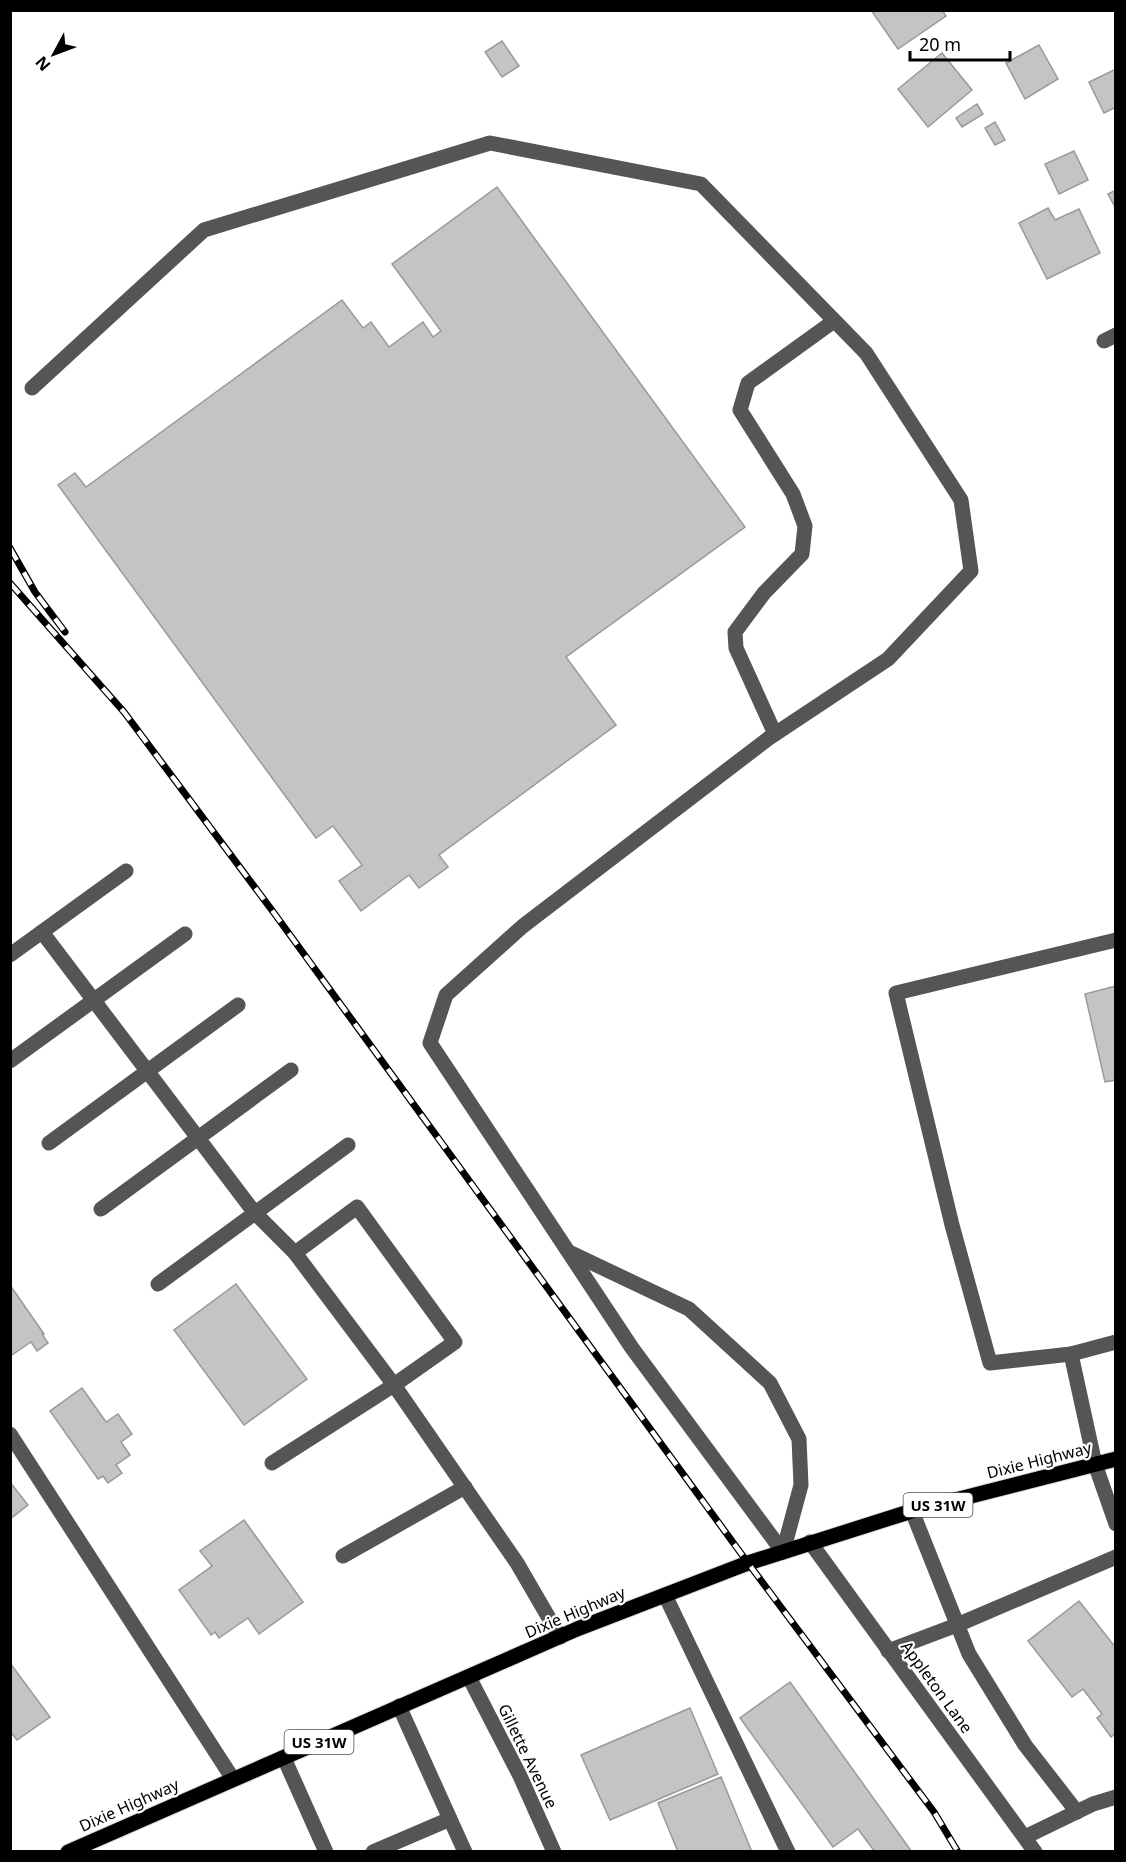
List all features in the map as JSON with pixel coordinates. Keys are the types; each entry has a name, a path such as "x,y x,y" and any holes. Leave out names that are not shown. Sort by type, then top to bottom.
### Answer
{"main road":[{"name":"Dixie Highway","path":"68,1851 560,1637 748,1563 912,1511 1116,1459"}],"street":[{"path":"32,388 204,230 490,143 701,184 866,354 961,500 971,571 888,658 775,734 522,926 446,995 430,1043 632,1347 783,1552"},
{"path":"775,734 736,648 735,632 764,593 802,554 805,526 793,494 740,410 748,384 834,321"},
{"path":"10,955 126,871"},
{"path":"42,932 254,1212 295,1253 394,1385 517,1563 560,1637"},
{"path":"10,1061 185,934"},
{"path":"1116,940 896,993 952,1226 990,1363 1071,1354 1116,1342"},
{"path":"49,1143 238,1005"},
{"path":"101,1209 291,1070"},
{"path":"158,1284 348,1145"},
{"path":"272,1463 394,1385 455,1342 357,1207 295,1253"},
{"path":"569,1252 689,1309 770,1383 799,1439 801,1485 783,1552"},
{"path":"1071,1354 1095,1464 1116,1524"},
{"path":"10,1434 233,1779"},
{"path":"343,1556 465,1487"},
{"path":"912,1511 969,1654 1025,1745 1077,1812"},
{"name":"Appleton Lane","path":"810,1542 1035,1851"},
{"path":"888,1651 957,1625 1116,1557"},
{"path":"664,1595 788,1851"},
{"name":"Gillette Avenue","path":"469,1677 520,1776 554,1851"},
{"path":"399,1706 465,1851"},
{"path":"284,1758 326,1851"},
{"path":"1025,1837 1093,1804 1116,1797"},
{"path":"373,1851 450,1819"}],"building":[{"path":"871,10 942,10 946,16 898,49"},
{"path":"502,41 519,66 502,77 485,52"},
{"path":"1039,45 1058,79 1025,99 1006,63"},
{"path":"942,53 972,90 928,127 898,89"},
{"path":"1116,69 1116,107 1104,113 1089,82"},
{"path":"977,104 983,114 962,127 956,118"},
{"path":"995,122 1005,140 995,145 985,128"},
{"path":"1074,151 1088,180 1059,194 1045,164"},
{"path":"497,187 745,527 566,657 616,725 439,855 448,867 419,888 409,875 361,911 339,881 362,865 333,826 316,838 58,485 75,473 86,487 342,300 363,328 371,322 389,347 423,322 433,337 441,331 392,264"},
{"path":"1116,190 1116,209 1108,194"},
{"path":"1048,208 1055,220 1079,209 1100,253 1047,279 1019,223"},
{"path":"1116,986 1116,1080 1105,1082 1085,994"},
{"path":"236,1284 307,1379 244,1425 174,1330"},
{"path":"10,1285 48,1343 37,1351 31,1342 12,1355 10,1354"},
{"path":"82,1388 106,1422 118,1414 132,1434 121,1442 130,1455 116,1465 122,1473 108,1483 103,1476 98,1479 50,1411"},
{"path":"10,1482 28,1505 10,1519"},
{"path":"244,1520 303,1602 259,1634 248,1618 219,1638 215,1632 211,1635 179,1590 212,1566 200,1551"},
{"path":"1079,1601 1116,1648 1116,1733 1111,1737 1097,1718 1102,1714 1083,1689 1072,1697 1028,1641"},
{"path":"10,1663 50,1717 17,1740 10,1731"},
{"path":"790,1682 912,1852 875,1852 858,1829 833,1847 740,1718"},
{"path":"690,1708 718,1774 610,1820 581,1755"},
{"path":"721,1777 752,1852 678,1852 658,1803"}],"railway":[{"path":"10,548 35,592 65,632"},
{"path":"10,583 124,712 274,913 748,1563 934,1812 958,1852"}]}
